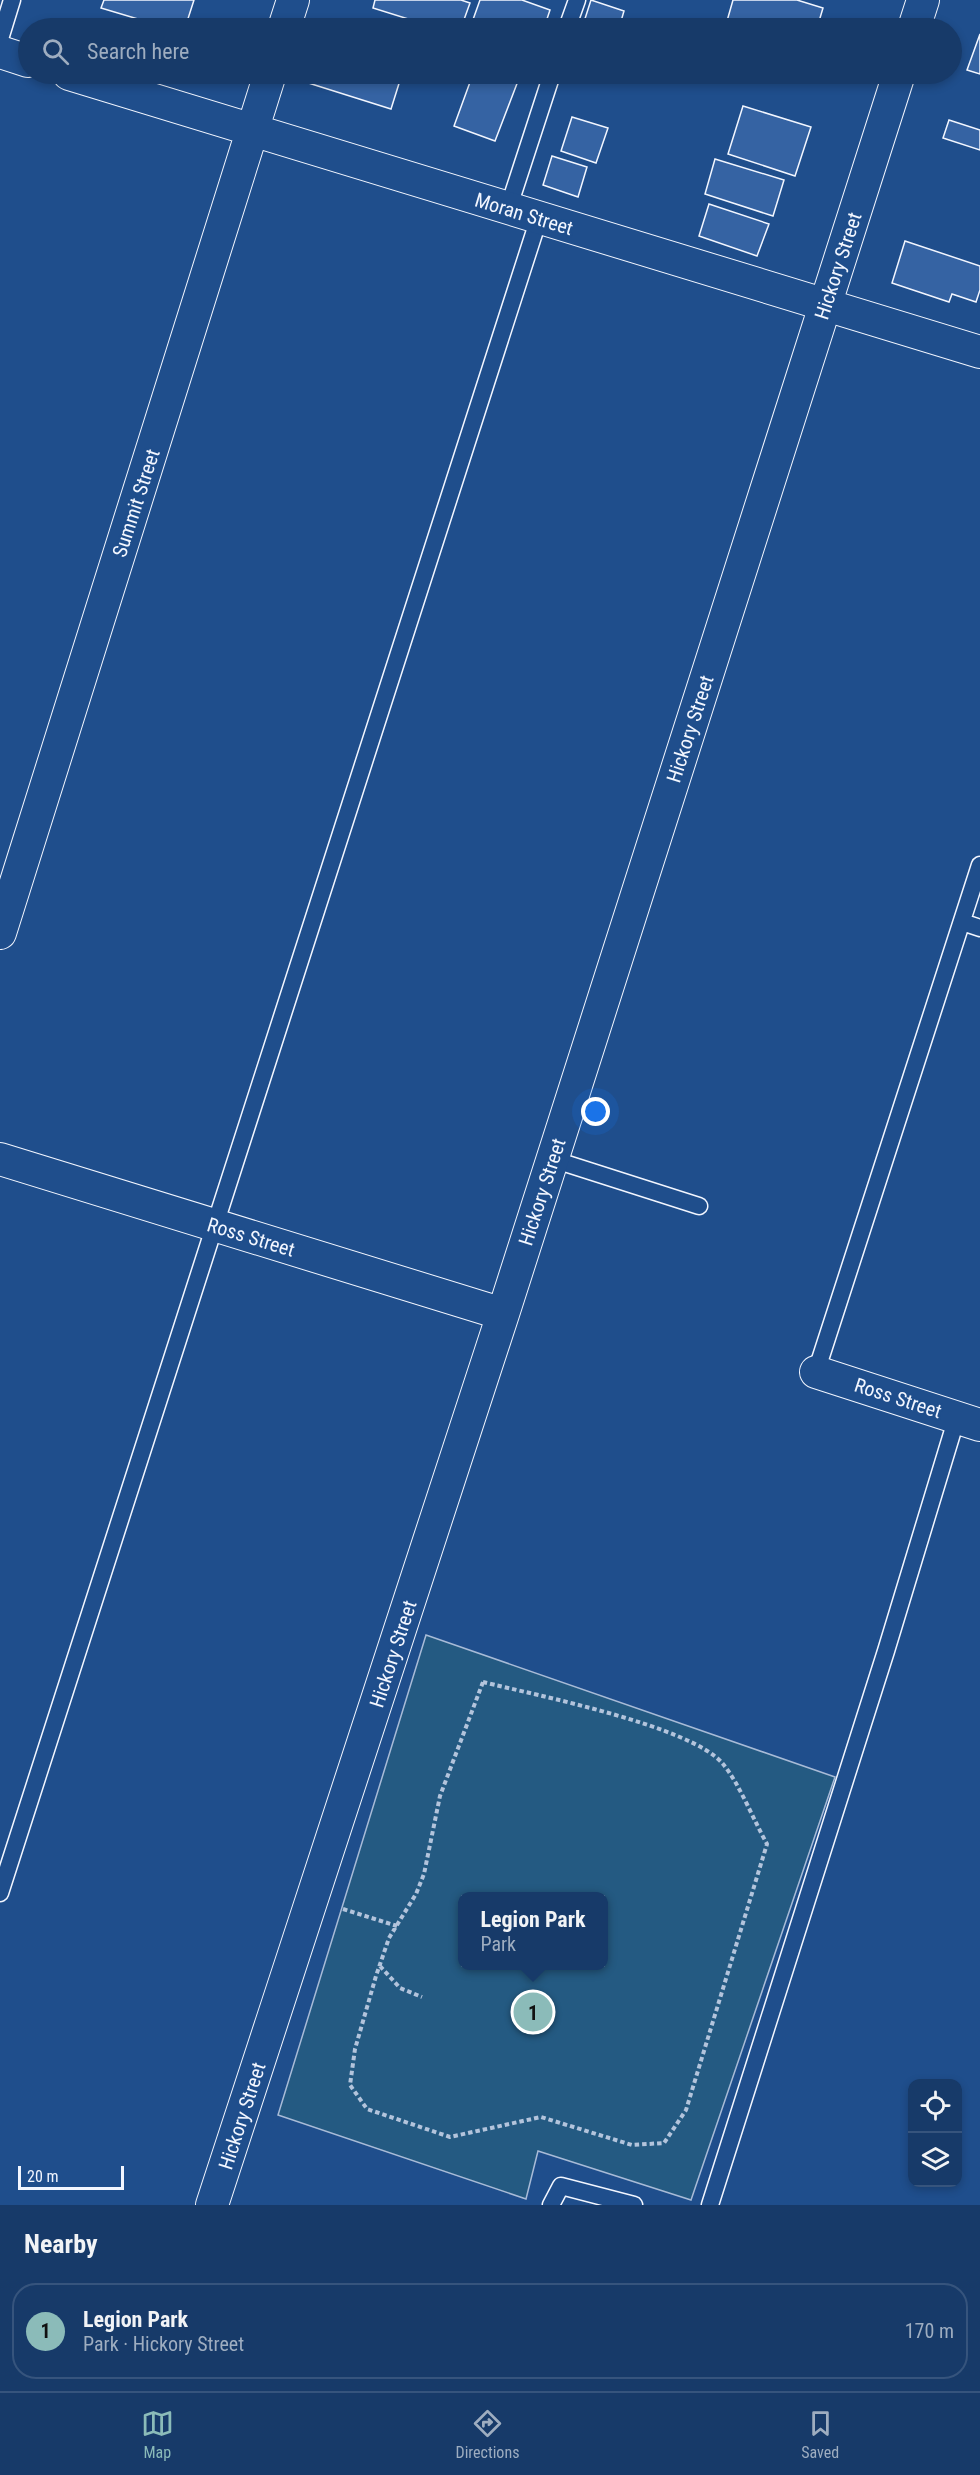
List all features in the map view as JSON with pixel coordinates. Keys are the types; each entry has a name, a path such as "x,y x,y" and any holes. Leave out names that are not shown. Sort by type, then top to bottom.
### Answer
{"street":[{"path":"287,18 293,0"},
{"path":"917,18 923,0"},
{"path":"0,52 18,58"},
{"name":"Moran Street","path":"101,84 980,352"},
{"name":"Summit Street","path":"0,933 267,84"},
{"name":"Hickory Street","path":"212,2205 503,1314 896,84"},
{"name":"Ross Street","path":"0,1160 503,1314"},
{"name":"Ross Street","path":"816,1372 969,1421"}],"lane":[{"path":"0,39 12,0"},
{"path":"571,18 577,0"},
{"path":"508,208 549,84"},
{"path":"0,1893 539,218"},
{"path":"816,1372 980,865"},
{"path":"962,922 980,928"},
{"path":"552,1160 699,1206"},
{"path":"710,2205 886,1651 969,1421"},
{"path":"551,2205 561,2186 634,2205"}],"path":[{"path":"483,1682 588,1708 688,1739 722,1763 767,1844 686,2110 664,2143 632,2145 541,2117 450,2137 367,2109 350,2085 355,2049 389,1938 397,1926 424,1874 440,1796 483,1682"},
{"path":"313,1900 397,1926"},
{"path":"380,1966 400,1988 422,1996"}],"shaded area":[{"path":"426,1635 835,1777 691,2200 538,2151 526,2199 278,2115"}],"building":[{"path":"104,0 194,0 188,18 134,18 101,8"},
{"path":"375,0 461,0 470,3 465,18 405,18 373,8"},
{"path":"480,0 522,0 550,10 547,18 474,18"},
{"path":"591,0 624,11 622,18 585,18"},
{"path":"733,0 797,0 823,8 820,18 728,18"},
{"path":"980,34 980,74 967,70"},
{"path":"312,84 399,84 391,109"},
{"path":"469,84 517,84 495,141 454,126"},
{"path":"743,106 811,127 795,176 728,154"},
{"path":"572,117 608,128 596,163 561,151"},
{"path":"949,120 980,130 980,150 943,138"},
{"path":"552,156 587,167 578,197 543,185"},
{"path":"715,159 784,180 773,216 705,194"},
{"path":"709,204 769,224 757,256 699,236"},
{"path":"905,241 980,266 980,290 976,302 952,294 949,302 892,283"}],"place":[{"name":"Legion Park","path":"533,2012"}]}
